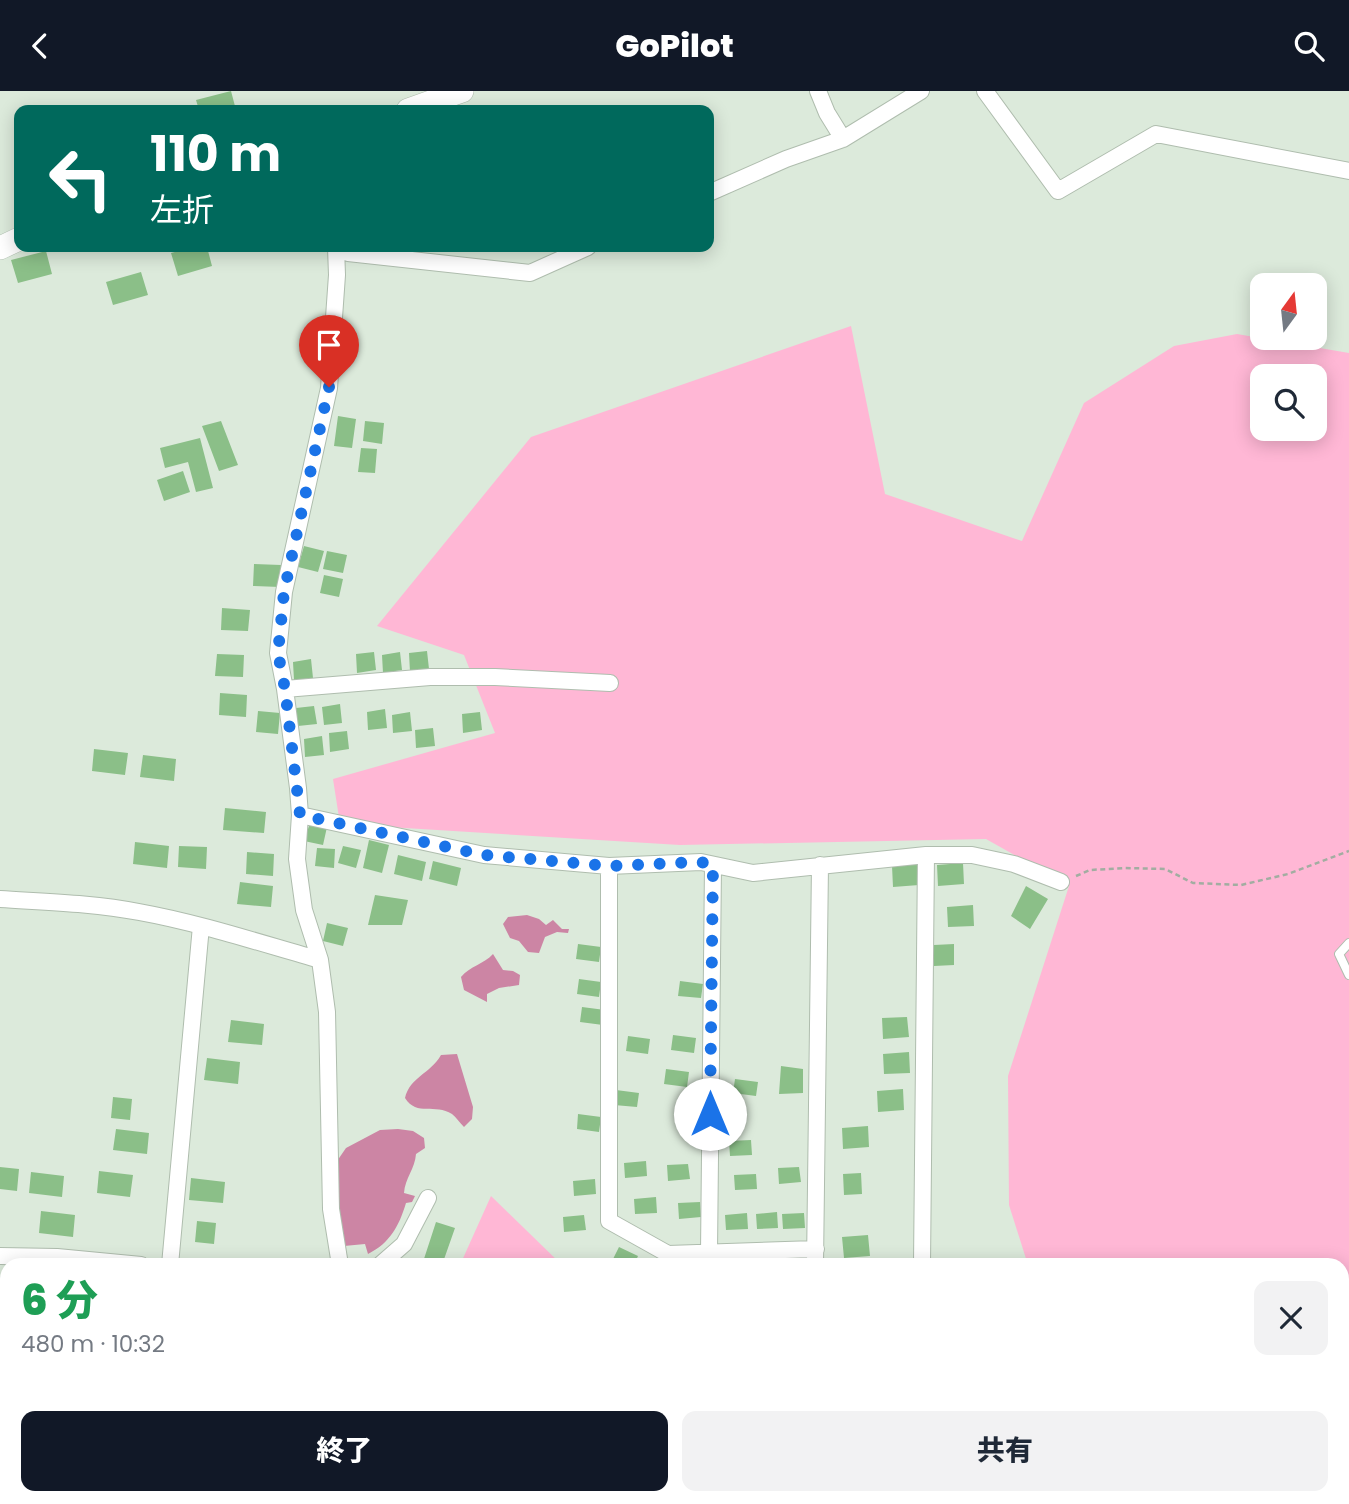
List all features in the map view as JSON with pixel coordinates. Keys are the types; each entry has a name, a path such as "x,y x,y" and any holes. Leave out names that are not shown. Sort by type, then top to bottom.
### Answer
{"street":[{"path":"422,105 462,91"},
{"path":"818,91 827,113 843,139"},
{"path":"714,192 786,159 843,139 921,91"},
{"path":"985,91 1058,191 1156,134 1349,171"},
{"path":"339,1258 331,1209 327,1012 320,961 304,910 297,859 300,815 278,653 284,592 329,387 337,275 342,252"},
{"path":"358,252 530,273 577,252"},
{"path":"285,689 430,677 495,677 610,683"},
{"path":"300,815 484,855 609,866 701,862 753,873 926,855 972,855 1014,865 1061,882"},
{"path":"922,1258 926,855"},
{"path":"709,1252 713,865"},
{"path":"609,866 609,1221 668,1254 709,1252 815,1257 820,865"},
{"path":"0,899 84,904 138,912 201,926 320,961"},
{"path":"171,1258 201,926"},
{"path":"388,1258 404,1244 428,1198"},
{"path":"0,1256 68,1258"}],"lane":[{"path":"1349,943 1339,954 1349,975"}],"path":[{"path":"1061,882 1090,870 1125,868 1165,869 1193,883 1241,885 1288,874 1349,851"}],"shaded area":[{"path":"851,326 885,494 1022,541 1084,403 1174,346 1237,334 1250,336 1250,350 1327,349 1349,353 1349,1258 1026,1258 1009,1205 1008,1076 1069,886 986,839 680,845 340,824 333,779 495,733 464,655 377,626 531,437"},
{"path":"527,915 546,925 553,920 562,929 569,929 568,933 557,932 545,937 539,953 528,952 519,941 510,938 503,924 508,917"},
{"path":"493,954 503,970 520,975 519,985 499,988 487,994 487,1002 464,990 461,977"},
{"path":"457,1054 473,1107 472,1119 464,1127 446,1111 421,1109 410,1104 405,1098 411,1085 441,1055"},
{"path":"380,1130 413,1131 424,1138 425,1148 416,1154 404,1193 415,1196 412,1202 406,1203 393,1233 376,1250 368,1254 365,1244 344,1246 337,1206 335,1164 346,1148"},
{"path":"491,1196 555,1258 463,1258"}],"building":[{"path":"231,91 235,105 198,105 196,100"},
{"path":"46,252 52,274 18,283 11,260"},
{"path":"208,252 212,266 178,276 171,253"},
{"path":"141,272 148,295 113,305 106,282"},
{"path":"338,416 356,419 352,448 334,446"},
{"path":"221,421 238,465 219,471 202,426"},
{"path":"365,421 384,423 382,444 363,441"},
{"path":"200,438 213,488 196,492 188,462 165,468 160,448"},
{"path":"361,448 377,449 375,473 358,472"},
{"path":"183,471 190,492 164,501 157,480"},
{"path":"304,546 324,551 318,572 298,567"},
{"path":"327,551 347,555 343,573 323,569"},
{"path":"254,564 281,565 280,587 253,586"},
{"path":"324,575 343,579 339,597 320,593"},
{"path":"222,608 250,610 248,631 221,630"},
{"path":"427,651 429,669 410,672 409,653"},
{"path":"374,652 376,670 357,673 356,654"},
{"path":"400,652 402,670 383,673 382,655"},
{"path":"217,654 244,655 243,677 215,676"},
{"path":"311,659 313,678 294,680 293,662"},
{"path":"220,693 247,695 246,717 219,715"},
{"path":"340,704 342,723 324,725 322,707"},
{"path":"314,706 317,724 298,726 296,708"},
{"path":"385,709 387,728 368,730 367,712"},
{"path":"258,711 280,713 278,734 256,732"},
{"path":"410,712 412,731 393,733 392,715"},
{"path":"480,712 482,730 463,733 462,714"},
{"path":"433,728 435,746 416,748 415,730"},
{"path":"347,731 349,749 330,752 329,733"},
{"path":"322,736 324,755 305,757 304,739"},
{"path":"94,749 128,753 125,775 92,771"},
{"path":"143,755 176,759 174,781 140,777"},
{"path":"225,808 266,812 264,833 223,830"},
{"path":"310,823 327,827 323,845 304,841"},
{"path":"369,840 389,845 382,873 363,868"},
{"path":"135,842 169,846 167,868 133,864"},
{"path":"179,846 207,847 206,869 178,867"},
{"path":"343,846 361,850 356,868 338,863"},
{"path":"317,848 335,849 334,868 315,866"},
{"path":"247,852 274,854 273,876 246,874"},
{"path":"398,855 426,862 422,881 394,874"},
{"path":"433,861 461,868 457,886 429,879"},
{"path":"963,863 964,884 938,886 937,865"},
{"path":"918,864 919,885 893,887 892,866"},
{"path":"240,882 273,886 271,907 237,904"},
{"path":"1026,886 1048,899 1030,929 1011,916"},
{"path":"375,895 408,900 402,925 368,925"},
{"path":"973,905 974,926 948,927 947,907"},
{"path":"327,923 348,928 343,946 323,941"},
{"path":"578,944 601,947 599,962 576,959"},
{"path":"954,944 954,965 934,966 934,945"},
{"path":"579,979 601,982 599,997 577,994"},
{"path":"680,981 703,984 701,998 678,996"},
{"path":"582,1007 605,1010 603,1025 580,1022"},
{"path":"907,1017 909,1037 883,1039 882,1018"},
{"path":"231,1020 264,1024 262,1045 228,1042"},
{"path":"673,1035 696,1038 694,1053 671,1050"},
{"path":"628,1036 650,1039 648,1054 626,1051"},
{"path":"909,1052 910,1073 884,1074 883,1054"},
{"path":"207,1058 240,1062 238,1084 204,1080"},
{"path":"781,1066 803,1069 803,1093 779,1094"},
{"path":"666,1069 689,1072 687,1087 664,1084"},
{"path":"735,1079 758,1082 756,1096 733,1093"},
{"path":"903,1089 904,1110 878,1112 877,1091"},
{"path":"616,1090 639,1093 637,1107 614,1105"},
{"path":"113,1097 132,1099 130,1120 111,1118"},
{"path":"578,1114 601,1117 599,1132 577,1129"},
{"path":"868,1126 869,1147 843,1149 842,1128"},
{"path":"116,1129 149,1133 147,1154 113,1150"},
{"path":"751,1140 752,1155 730,1156 729,1141"},
{"path":"646,1161 647,1176 625,1178 624,1163"},
{"path":"688,1164 690,1179 668,1181 667,1165"},
{"path":"0,1167 19,1169 17,1191 0,1189"},
{"path":"799,1167 801,1182 779,1184 778,1168"},
{"path":"99,1171 133,1175 130,1197 97,1193"},
{"path":"31,1172 64,1176 62,1197 29,1193"},
{"path":"861,1173 862,1194 844,1195 843,1174"},
{"path":"756,1174 757,1189 735,1190 734,1175"},
{"path":"191,1178 225,1182 223,1203 189,1200"},
{"path":"595,1179 596,1194 574,1196 573,1181"},
{"path":"656,1197 657,1213 635,1214 634,1199"},
{"path":"700,1202 701,1217 679,1219 678,1203"},
{"path":"41,1211 75,1215 73,1237 39,1233"},
{"path":"777,1212 778,1228 757,1229 756,1214"},
{"path":"747,1213 748,1229 726,1230 725,1215"},
{"path":"804,1213 805,1228 783,1229 782,1214"},
{"path":"584,1215 586,1230 564,1232 563,1217"},
{"path":"197,1221 216,1223 214,1244 195,1242"},
{"path":"436,1222 455,1228 444,1258 424,1258"},
{"path":"868,1235 870,1256 844,1258 842,1237"},
{"path":"619,1247 638,1256 637,1258 614,1258"}],"route":[{"path":"329,387 284,592 278,653 300,815 484,855 609,866 701,862 713,865 710,1114"}]}
